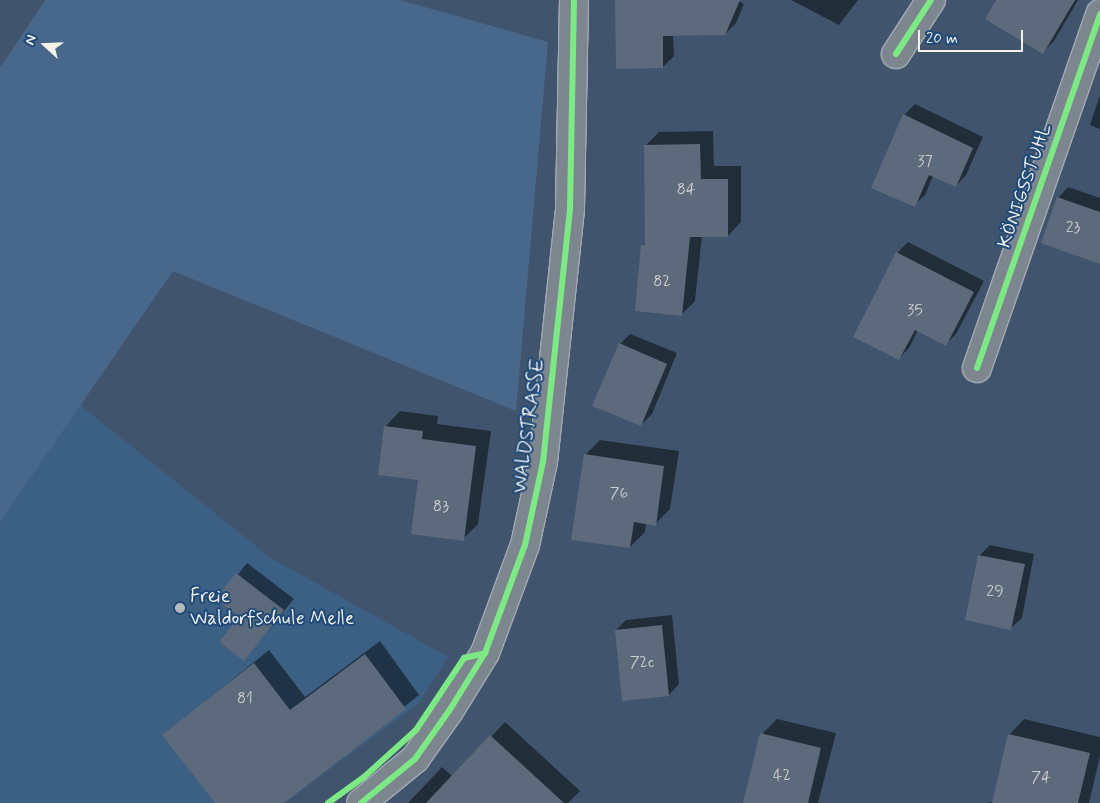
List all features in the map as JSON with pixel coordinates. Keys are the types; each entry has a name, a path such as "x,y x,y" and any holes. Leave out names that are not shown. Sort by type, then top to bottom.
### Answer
{"street":[{"name":"WALDSTRASSE","path":"361,803 415,759 449,711 485,653 525,545 543,462 570,208 574,0"},
{"path":"896,54 931,0"},
{"name":"KÖNIGSSTUHL","path":"977,368 1100,14"}],"shaded area":[{"path":"45,0 400,0 548,42 516,411 173,271 0,522 0,68"},
{"name":"Freie Waldorfschule Melle","path":"80,405 271,558 448,657 419,703 284,803 0,803 0,522"}],"building":[{"path":"615,0 740,0 725,35 663,36 663,68 616,69"},
{"path":"996,0 1075,0 1043,54 985,19"},
{"path":"903,114 973,148 956,187 929,175 915,207 871,188"},
{"path":"700,144 701,179 728,179 728,237 690,237 682,316 635,311 641,245 645,245 644,145"},
{"path":"1057,197 1100,212 1100,264 1041,243"},
{"path":"896,252 974,292 946,346 915,330 899,360 853,337"},
{"path":"619,343 667,364 641,426 592,406"},
{"path":"384,426 423,431 422,439 476,446 464,541 411,534 418,480 378,475"},
{"path":"584,454 664,466 656,526 634,522 630,548 571,540"},
{"path":"978,555 1025,564 1011,630 965,620"},
{"path":"236,573 284,610 244,661 219,642 239,617 216,599"},
{"path":"662,625 669,696 622,701 615,630"},
{"path":"365,654 406,709 284,803 215,803 162,735 254,663 290,710"},
{"path":"760,733 821,748 808,803 743,803"},
{"path":"1008,734 1090,753 1078,803 992,803"},
{"path":"490,735 564,803 426,803"}],"cycle path":[{"path":"361,803 415,759 449,711 485,653 525,545 543,462 570,208 574,0"},
{"path":"896,54 931,0"},
{"path":"977,368 1100,14"},
{"path":"328,803 364,777 416,730 464,658 485,653"}],"place":[{"name":"Freie Waldorfschule Melle","path":"180,608"}]}
